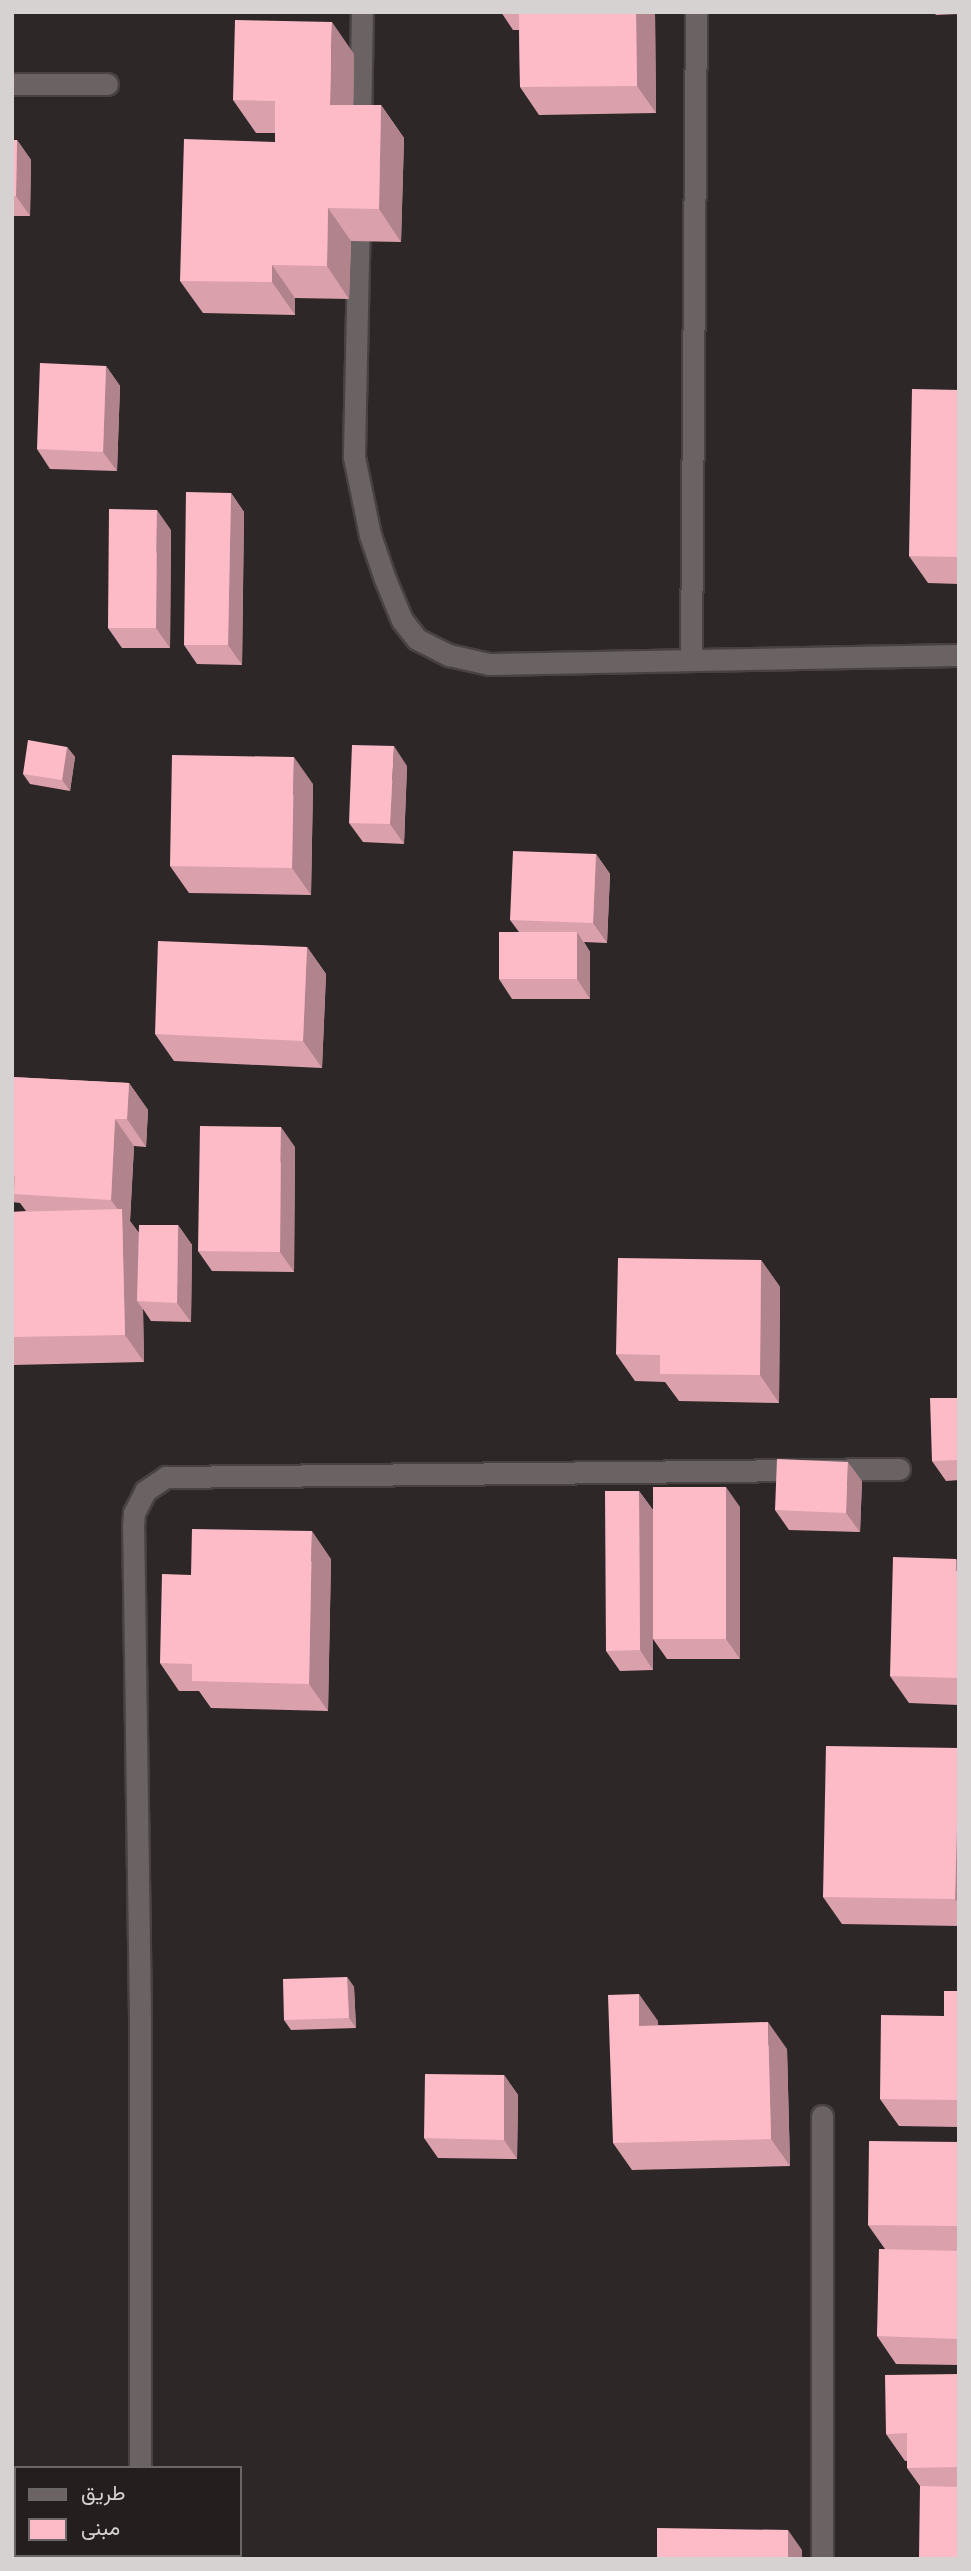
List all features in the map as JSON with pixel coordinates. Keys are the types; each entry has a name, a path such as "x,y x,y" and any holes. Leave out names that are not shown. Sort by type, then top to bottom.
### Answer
{"street":[{"path":"360,152 362,12"},
{"path":"691,658 696,12"},
{"path":"12,84 107,84"},
{"path":"359,194 354,457 370,535 402,620 417,639 449,655 489,664 691,658 959,655"},
{"path":"140,2466 140,2017 133,1527 134,1513 145,1491 166,1477 899,1469"},
{"path":"822,2116 822,2559"}],"building":[{"path":"519,12 636,12 637,86 520,87"},
{"path":"235,20 332,22 330,105 381,105 379,209 328,208 327,266 272,265 272,282 180,281 184,139 275,142 275,101 233,100"},
{"path":"12,140 17,140 16,196 12,196"},
{"path":"40,363 106,366 103,452 37,449"},
{"path":"912,389 959,390 959,557 909,556"},
{"path":"186,492 231,493 228,645 184,645"},
{"path":"109,509 157,510 156,628 108,628"},
{"path":"28,740 67,747 62,780 23,774"},
{"path":"352,745 394,746 390,824 349,823"},
{"path":"172,755 294,757 292,868 170,866"},
{"path":"513,851 596,854 593,923 510,920"},
{"path":"499,932 577,932 577,979 499,979"},
{"path":"158,941 307,947 303,1041 155,1034"},
{"path":"12,1077 129,1083 127,1119 115,1119 111,1200 14,1194"},
{"path":"200,1126 281,1127 280,1252 198,1251"},
{"path":"122,1209 125,1335 12,1337 12,1212"},
{"path":"139,1225 178,1225 177,1303 137,1301"},
{"path":"618,1258 761,1260 760,1375 660,1374 660,1355 616,1354"},
{"path":"930,1398 959,1398 959,1460 932,1461"},
{"path":"777,1459 848,1462 846,1513 775,1510"},
{"path":"653,1487 726,1487 726,1639 653,1639"},
{"path":"605,1491 639,1491 640,1650 606,1651"},
{"path":"192,1529 312,1531 309,1684 192,1681 192,1664 160,1663 162,1574 191,1575"},
{"path":"893,1557 956,1559 956,1571 959,1571 959,1678 890,1676"},
{"path":"826,1746 959,1748 955,1899 823,1897"},
{"path":"347,1977 349,2018 284,2020 283,1979"},
{"path":"944,1991 959,1991 959,2100 880,2099 881,2015 944,2016"},
{"path":"639,1994 639,2026 768,2022 771,2139 613,2143 608,1995"},
{"path":"425,2074 504,2075 504,2140 424,2138"},
{"path":"869,2141 959,2142 959,2226 868,2225"},
{"path":"879,2249 959,2251 959,2339 877,2336"},
{"path":"959,2374 959,2467 907,2468 907,2433 886,2434 885,2375"},
{"path":"920,2486 959,2487 959,2559 919,2559"},
{"path":"657,2528 788,2530 788,2559 657,2559"},
{"path":"178,2557 211,2559 178,2559"}]}
